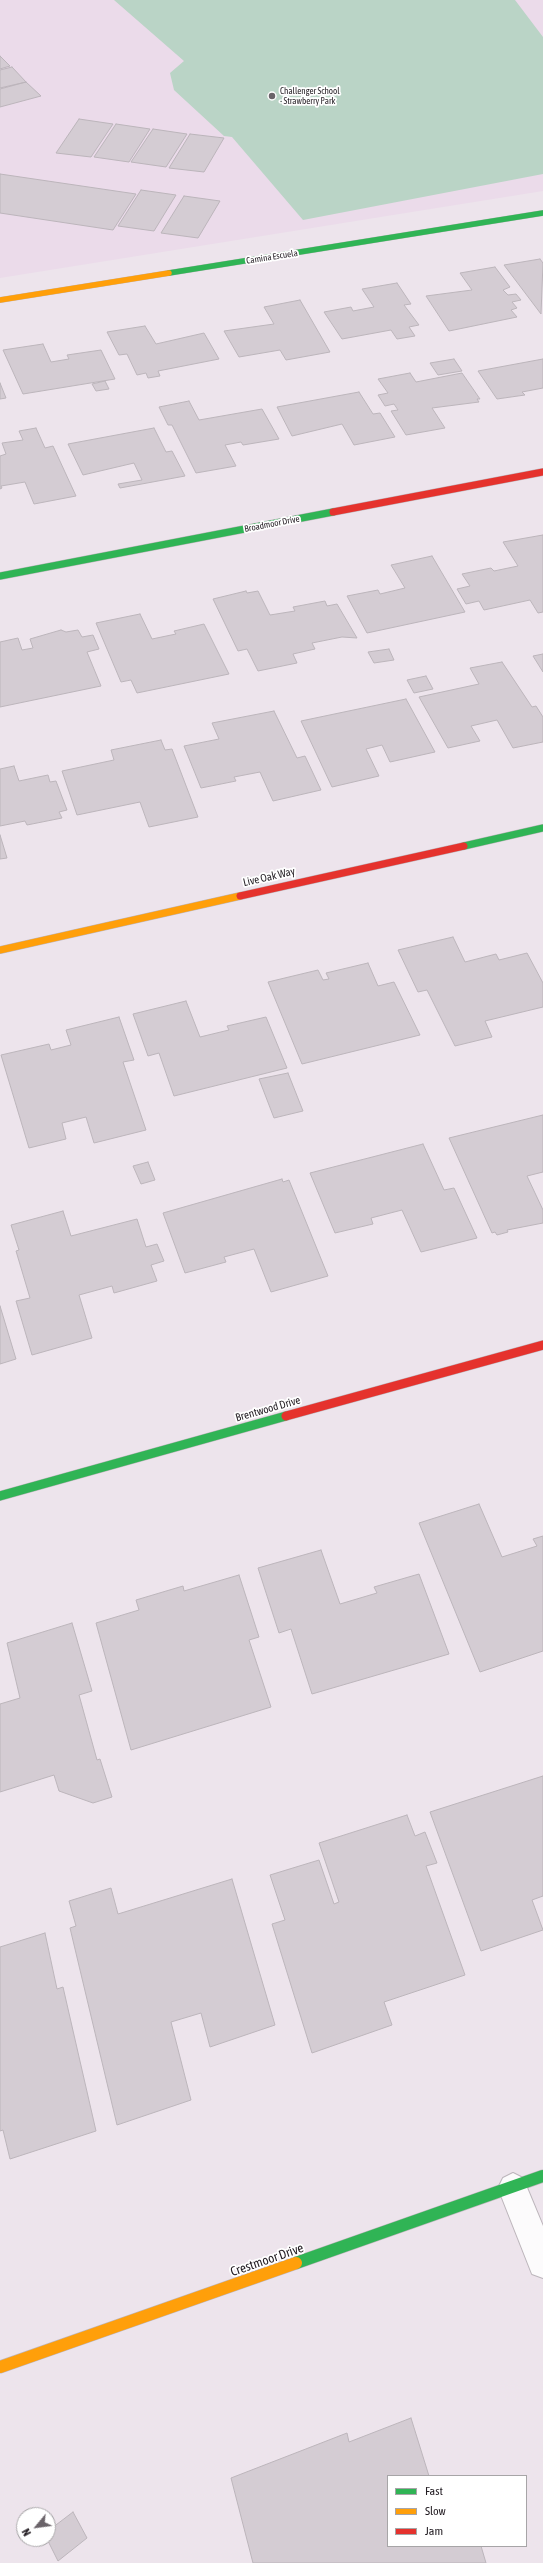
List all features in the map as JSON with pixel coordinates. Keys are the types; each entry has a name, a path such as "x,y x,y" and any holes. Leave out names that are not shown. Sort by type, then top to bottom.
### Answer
{"street":[{"name":"Camina Escuela","path":"0,300 543,213"},
{"name":"Broadmoor Drive","path":"0,576 543,472"},
{"name":"Live Oak Way","path":"0,950 543,828"},
{"name":"Brentwood Drive","path":"0,1496 543,1345"},
{"name":"Crestmoor Drive","path":"0,2367 513,2188 543,2176"},
{"path":"513,2188 543,2264"}],"shaded area":[{"name":"Challenger School - Strawberry Park","path":"0,0 543,0 543,191 0,278"}],"green space":[{"path":"114,0 515,0 543,37 543,174 303,220 232,137 224,136 174,90 170,73 184,61"}],"building":[{"path":"0,56 10,66 0,69"},
{"path":"12,67 26,82 0,88 0,70"},
{"path":"26,82 41,96 0,107 0,89"},
{"path":"79,119 113,124 91,157 56,153"},
{"path":"116,124 150,129 129,162 94,157"},
{"path":"153,129 187,134 166,167 131,162"},
{"path":"190,134 224,138 204,172 169,168"},
{"path":"0,174 136,194 113,230 0,213"},
{"path":"141,190 176,195 154,231 118,226"},
{"path":"184,196 220,201 198,238 161,233"},
{"path":"540,259 543,263 541,314 504,265"},
{"path":"495,267 510,287 503,290 508,295 516,294 521,300 512,302 517,308 511,310 517,317 449,331 426,296 472,290 460,273"},
{"path":"397,283 411,304 404,305 419,325 409,327 415,336 397,339 391,330 342,339 324,312 351,307 353,311 374,307 362,289"},
{"path":"300,300 330,352 286,360 280,350 239,357 224,331 274,324 264,307"},
{"path":"145,326 156,344 204,333 219,359 158,371 160,376 148,378 146,373 137,375 127,354 119,355 107,332"},
{"path":"43,344 51,362 69,359 67,355 101,350 115,379 23,394 3,350"},
{"path":"454,359 462,371 438,375 430,363"},
{"path":"543,359 543,388 522,392 525,395 497,399 478,371"},
{"path":"410,373 416,382 462,373 480,399 477,399 479,402 432,408 445,428 406,435 391,411 398,410 394,404 385,406 378,395 388,393 378,379"},
{"path":"105,381 109,389 96,391 92,384"},
{"path":"0,383 6,398 0,399"},
{"path":"359,392 373,414 380,413 395,437 354,445 342,424 292,436 277,407"},
{"path":"189,401 199,420 262,409 279,439 243,445 241,442 225,445 236,466 196,473 172,425 168,425 159,407"},
{"path":"36,428 45,448 53,446 76,496 34,504 25,482 1,486 2,488 0,489 0,456 6,454 2,443 23,440 19,431"},
{"path":"154,428 166,452 172,451 185,476 120,488 118,484 142,480 134,463 83,475 68,444"},
{"path":"543,535 543,612 538,613 530,600 484,610 479,601 466,604 457,589 470,586 462,574 491,568 494,571 518,566 503,542"},
{"path":"432,556 465,612 367,633 347,596 378,590 380,594 405,588 391,565"},
{"path":"246,591 247,593 258,591 270,615 295,611 293,607 325,601 327,606 337,604 357,638 342,637 312,643 315,649 293,654 297,663 258,671 247,649 238,651 213,599"},
{"path":"140,614 152,639 176,634 174,631 204,624 229,674 137,693 131,680 121,682 96,623"},
{"path":"61,630 66,632 78,630 82,637 93,635 99,649 87,652 101,686 0,707 0,642 18,638 22,650 33,648 30,639"},
{"path":"389,649 394,660 374,663 368,652"},
{"path":"543,654 543,672 533,656"},
{"path":"502,662 532,707 536,706 543,717 543,742 513,748 497,720 471,726 480,741 448,748 419,697 479,684 470,668"},
{"path":"426,676 433,689 414,693 407,680"},
{"path":"406,699 435,752 390,762 382,745 366,749 379,776 332,787 301,721"},
{"path":"274,711 297,758 305,756 321,790 273,801 260,772 234,777 236,781 201,788 184,746 219,739 212,723"},
{"path":"161,740 165,750 172,749 198,817 149,827 140,802 77,815 62,771 114,760 111,750"},
{"path":"14,766 19,781 48,775 50,782 56,781 67,810 59,812 62,818 27,825 25,821 0,826 0,769"},
{"path":"0,835 7,858 0,859"},
{"path":"453,937 465,962 496,954 499,960 527,953 543,983 543,1007 485,1021 492,1037 455,1046 427,990 418,992 398,950"},
{"path":"368,963 378,986 394,982 420,1035 302,1064 268,982 318,970 323,980 329,979 326,973"},
{"path":"186,1001 200,1037 229,1030 227,1026 266,1017 287,1068 174,1096 159,1053 148,1056 133,1014"},
{"path":"119,1017 134,1060 123,1062 146,1130 94,1143 86,1117 62,1123 66,1139 29,1148 1,1055 49,1044 51,1050 71,1045 66,1030"},
{"path":"288,1073 303,1111 274,1118 259,1079"},
{"path":"543,1115 543,1172 527,1176 543,1210 543,1223 507,1230 508,1232 497,1235 495,1232 492,1233 449,1138"},
{"path":"423,1144 444,1190 454,1188 477,1238 421,1252 402,1210 371,1218 373,1224 335,1233 310,1173"},
{"path":"148,1162 155,1180 141,1184 133,1166"},
{"path":"282,1179 283,1182 289,1180 328,1276 271,1292 254,1249 224,1257 226,1262 185,1273 163,1213"},
{"path":"63,1211 71,1236 137,1219 146,1247 157,1244 164,1261 151,1265 157,1281 114,1293 112,1286 79,1295 92,1338 32,1355 16,1301 30,1298 16,1251 19,1250 11,1225"},
{"path":"0,1306 16,1359 0,1364"},
{"path":"479,1504 502,1557 537,1546 533,1539 543,1536 543,1651 480,1672 419,1523"},
{"path":"321,1550 340,1604 377,1593 374,1587 419,1574 449,1654 312,1694 291,1629 279,1633 258,1568"},
{"path":"239,1575 259,1637 249,1640 271,1707 131,1750 96,1623 139,1610 136,1600 183,1586 184,1591"},
{"path":"72,1623 92,1691 79,1695 97,1760 100,1759 112,1797 93,1803 59,1791 54,1775 0,1792 0,1704 20,1698 7,1643"},
{"path":"543,1776 543,1896 532,1900 543,1930 481,1951 430,1812"},
{"path":"407,1815 415,1836 425,1832 437,1863 426,1866 465,1975 384,2002 392,2025 312,2053 272,1924 285,1920 270,1875 319,1860 334,1904 339,1902 319,1843"},
{"path":"232,1879 275,2025 210,2047 201,2013 171,2022 191,2100 117,2125 70,1928 76,1926 69,1901 111,1888 118,1914"},
{"path":"45,1933 57,1989 63,1987 96,2131 10,2159 3,2130 0,2131 0,1947"},
{"path":"411,2418 429,2475 387,2475 387,2547 481,2547 486,2563 253,2563 231,2478 347,2433 349,2442"},
{"path":"73,2512 87,2538 58,2561 51,2547 56,2547 56,2525"}],"traffic: fast":[{"path":"169,273 543,213"},
{"path":"0,576 333,512"},
{"path":"464,846 543,828"},
{"path":"0,1496 286,1416"},
{"path":"296,2263 543,2176"}],"traffic: slow":[{"path":"0,300 169,273"},
{"path":"0,950 240,896"},
{"path":"0,2367 296,2263"}],"traffic: jam":[{"path":"333,512 543,472"},
{"path":"240,896 464,846"},
{"path":"286,1416 543,1345"}],"place":[{"name":"Challenger School - Strawberry Park","path":"272,96"}]}
